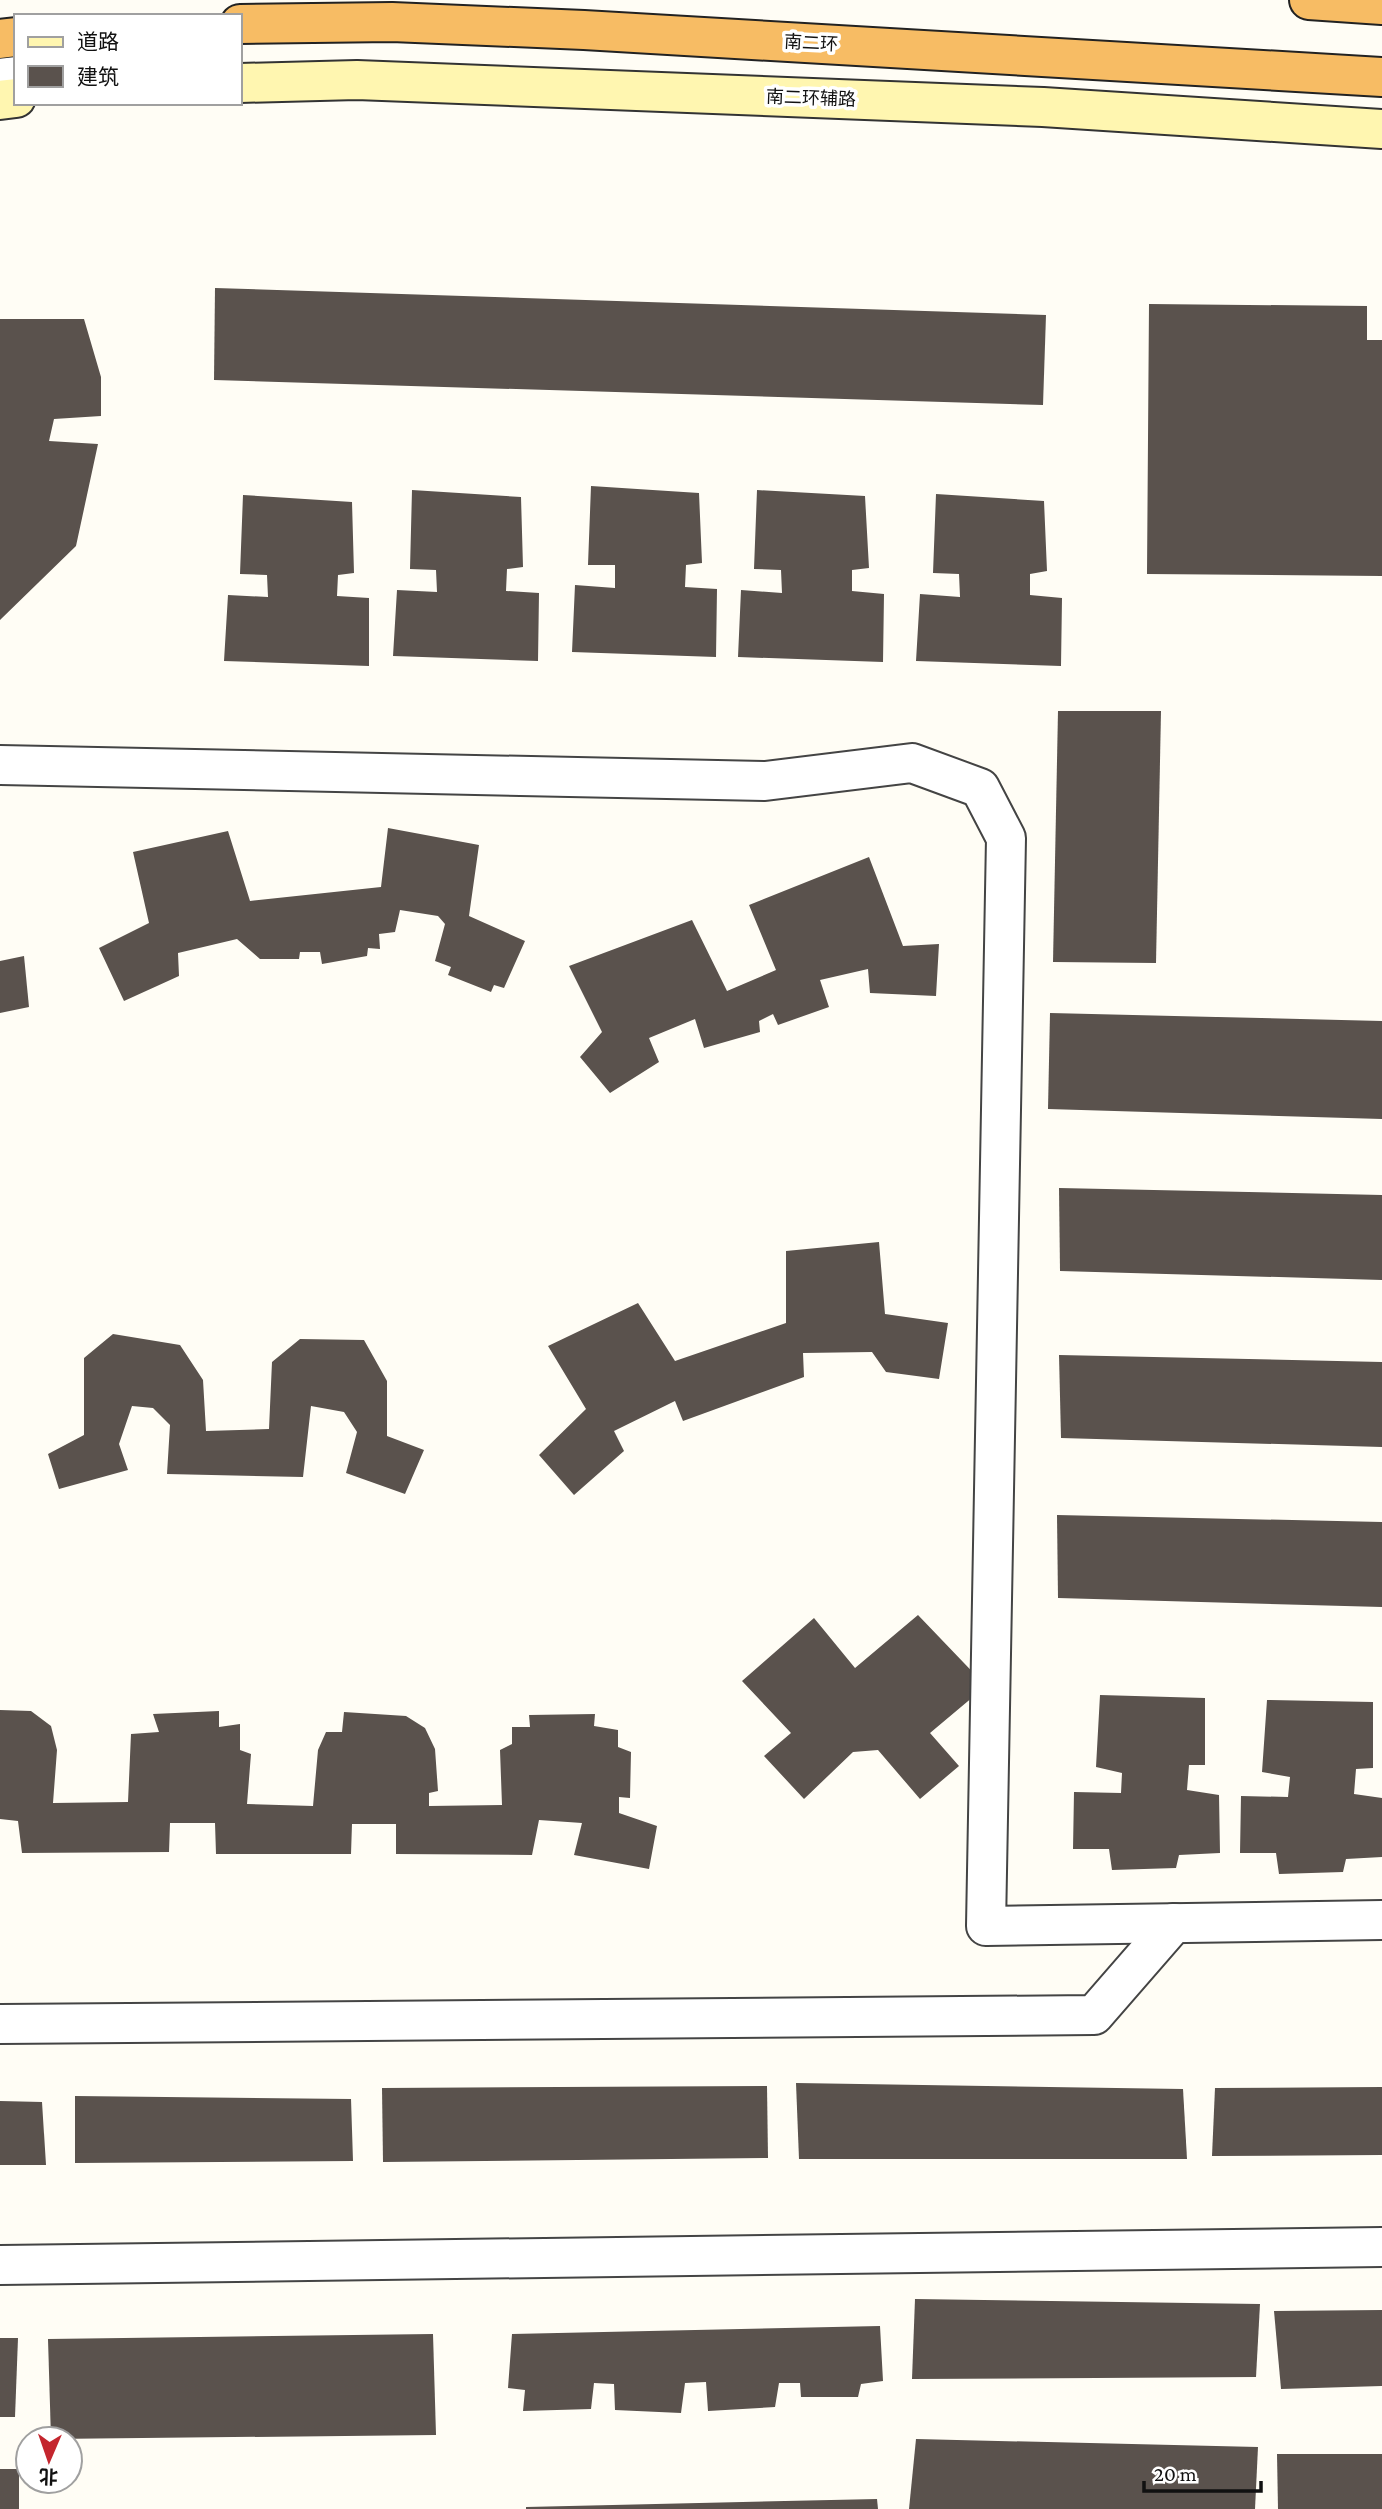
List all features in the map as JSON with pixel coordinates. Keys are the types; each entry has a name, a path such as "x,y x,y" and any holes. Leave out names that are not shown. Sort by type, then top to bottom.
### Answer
{"highway":[{"path":"1309,0 1382,5"},
{"name":"南二环","path":"242,24 392,22 570,30 1382,77"}],"main road":[{"path":"242,83 357,80"},
{"name":"南二环辅路","path":"357,80 1043,107 1382,129"}],"street":[{"name":"南二环辅路","path":"242,68 357,80"},
{"path":"0,765 765,781 912,763 981,788 1006,838 986,1926 1382,1920"},
{"path":"0,792 72,766"},
{"path":"0,2024 1094,2015 1174,1923"},
{"path":"0,2265 1382,2247"}],"building":[{"path":"215,288 1046,315 1043,405 214,380"},
{"path":"1149,304 1367,306 1367,340 1382,340 1382,576 1147,574"},
{"path":"0,319 84,319 101,377 101,416 54,419 49,441 98,444 76,546 0,620"},
{"path":"591,486 699,493 702,563 686,565 685,587 717,589 716,657 572,652 575,585 615,588 615,565 588,565"},
{"path":"412,490 521,497 523,567 507,569 506,591 539,593 538,661 393,656 397,590 437,592 436,570 410,569"},
{"path":"757,490 865,496 869,568 852,570 852,591 884,594 883,662 738,657 741,590 782,593 781,570 754,569"},
{"path":"936,494 1044,501 1047,571 1030,574 1030,595 1062,598 1061,666 916,661 920,594 960,597 959,574 933,573"},
{"path":"243,495 352,502 354,573 338,575 337,596 369,598 369,666 224,661 228,595 268,597 267,575 240,574"},
{"path":"1058,711 1161,711 1156,963 1053,962"},
{"path":"388,828 479,845 469,916 525,941 504,988 494,985 491,992 448,975 451,967 435,961 445,924 438,916 400,910 395,932 379,934 380,949 368,948 367,956 322,964 320,952 300,952 299,959 260,959 237,939 178,953 179,976 124,1001 99,948 149,923 133,852 228,831 250,901 381,887"},
{"path":"869,857 903,946 939,944 936,996 870,993 868,969 820,980 829,1007 778,1025 773,1014 759,1021 760,1032 704,1048 695,1019 649,1038 659,1062 610,1093 580,1057 602,1032 569,966 692,920 727,991 776,970 749,905"},
{"path":"24,956 29,1007 0,1013 0,961"},
{"path":"1050,1013 1382,1021 1382,1119 1048,1109"},
{"path":"1059,1188 1382,1195 1382,1280 1060,1271"},
{"path":"879,1242 885,1314 948,1323 939,1379 886,1372 872,1352 803,1353 804,1377 683,1421 675,1401 614,1431 624,1451 574,1495 539,1455 586,1409 548,1346 638,1303 675,1361 786,1323 786,1251"},
{"path":"113,1334 180,1345 203,1380 206,1431 269,1429 272,1362 300,1339 364,1340 387,1381 387,1436 424,1450 405,1494 346,1473 357,1432 344,1412 311,1406 303,1477 167,1474 170,1425 153,1408 132,1406 119,1444 128,1470 59,1489 48,1454 84,1435 84,1358"},
{"path":"1059,1355 1382,1362 1382,1447 1061,1438"},
{"path":"1057,1515 1382,1522 1382,1607 1058,1598"},
{"path":"918,1615 986,1686 930,1733 959,1766 920,1799 878,1750 853,1752 804,1799 764,1756 791,1733 742,1681 814,1618 855,1668"},
{"path":"1100,1695 1205,1698 1205,1765 1189,1765 1187,1790 1219,1795 1220,1853 1179,1855 1176,1868 1112,1870 1109,1849 1073,1849 1074,1792 1121,1793 1122,1773 1096,1767"},
{"path":"1267,1700 1373,1702 1373,1768 1356,1769 1354,1794 1382,1798 1382,1857 1346,1859 1343,1872 1279,1874 1276,1853 1240,1853 1241,1796 1288,1797 1290,1777 1262,1772"},
{"path":"0,1710 31,1711 51,1726 57,1750 53,1803 128,1802 131,1734 159,1732 153,1714 219,1711 219,1727 240,1724 240,1750 251,1754 247,1804 313,1806 318,1750 326,1732 342,1732 344,1712 406,1716 425,1728 435,1749 438,1791 429,1793 429,1806 502,1805 500,1750 512,1744 512,1727 530,1727 529,1715 595,1714 594,1726 618,1730 618,1747 631,1752 630,1798 619,1797 619,1813 657,1826 649,1869 574,1855 582,1823 539,1820 532,1855 396,1854 396,1824 352,1824 351,1854 216,1854 215,1823 170,1823 169,1852 22,1853 18,1821 0,1819"},
{"path":"796,2083 1183,2089 1187,2159 799,2159"},
{"path":"767,2086 768,2158 383,2162 382,2088"},
{"path":"1382,2087 1382,2155 1212,2156 1215,2088"},
{"path":"75,2096 351,2099 353,2161 75,2163"},
{"path":"0,2101 42,2102 46,2165 0,2165"},
{"path":"915,2299 1260,2304 1256,2377 912,2379"},
{"path":"1382,2310 1382,2386 1281,2389 1274,2311"},
{"path":"880,2326 883,2381 861,2384 858,2397 801,2397 800,2383 779,2383 775,2407 708,2411 706,2382 685,2383 681,2413 615,2410 614,2384 594,2383 591,2409 523,2411 525,2390 508,2388 512,2334"},
{"path":"433,2334 436,2435 84,2439 84,2425 51,2425 48,2339"},
{"path":"0,2338 18,2338 15,2417 0,2417"},
{"path":"916,2439 1258,2447 1255,2509 909,2509"},
{"path":"1277,2454 1382,2454 1382,2509 1278,2509"},
{"path":"0,2469 14,2469 14,2495 19,2495 19,2509 0,2509"},
{"path":"877,2499 878,2509 526,2509 526,2507"}]}
